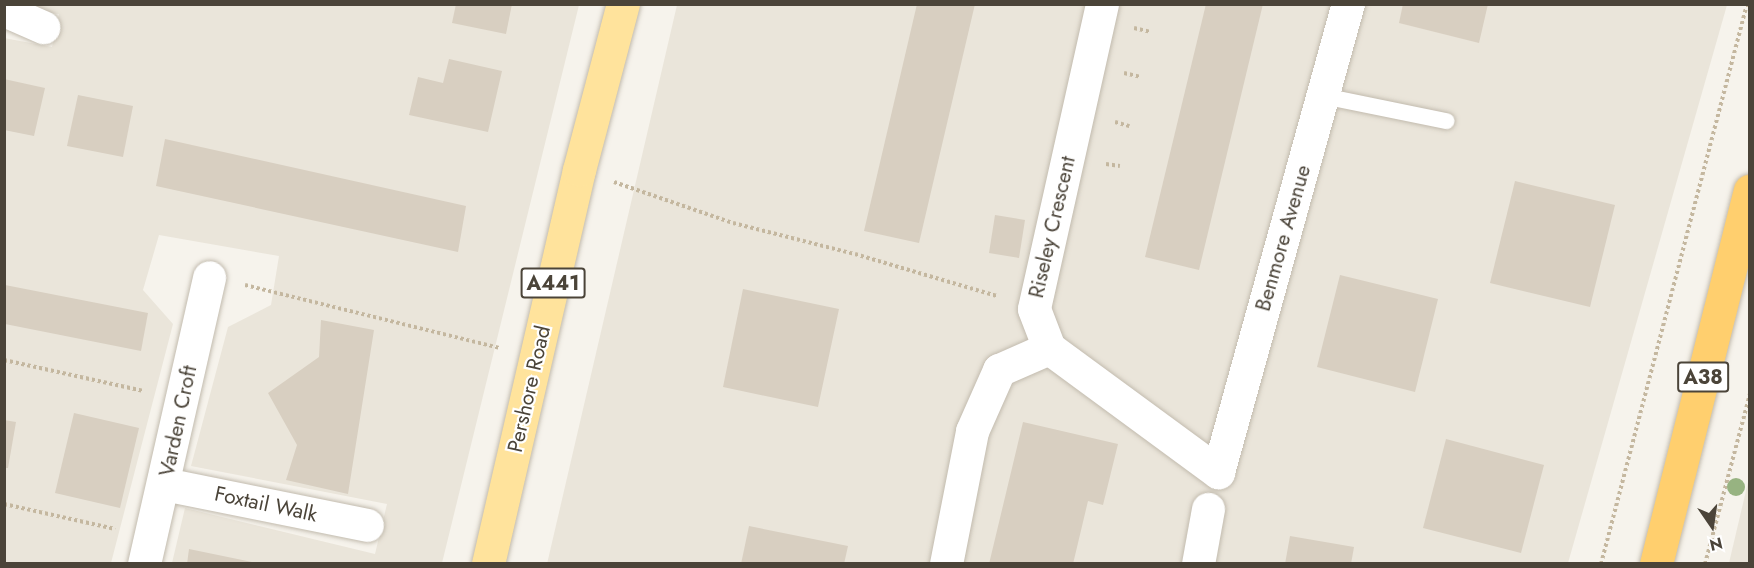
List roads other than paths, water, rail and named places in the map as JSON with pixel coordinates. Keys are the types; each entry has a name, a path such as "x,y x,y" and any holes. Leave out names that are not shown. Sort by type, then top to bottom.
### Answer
{"highway":[{"name":"A38","path":"1656,564 1749,191"}],"main road":[{"name":"Pershore Road","path":"488,564 579,170 623,4"}],"street":[{"name":"Riseley Crescent","path":"1049,348 1034,309 1101,4"},
{"name":"Benmore Avenue","path":"1049,348 1218,472 1348,4"},
{"path":"4,10 43,27"},
{"name":"Varden Croft","path":"148,550 209,277"},
{"path":"946,564 972,431 999,370 1049,348"},
{"name":"Foxtail Walk","path":"164,484 367,525"},
{"path":"1198,564 1208,509"}],"lane":[{"path":"1323,96 1446,122"}]}
